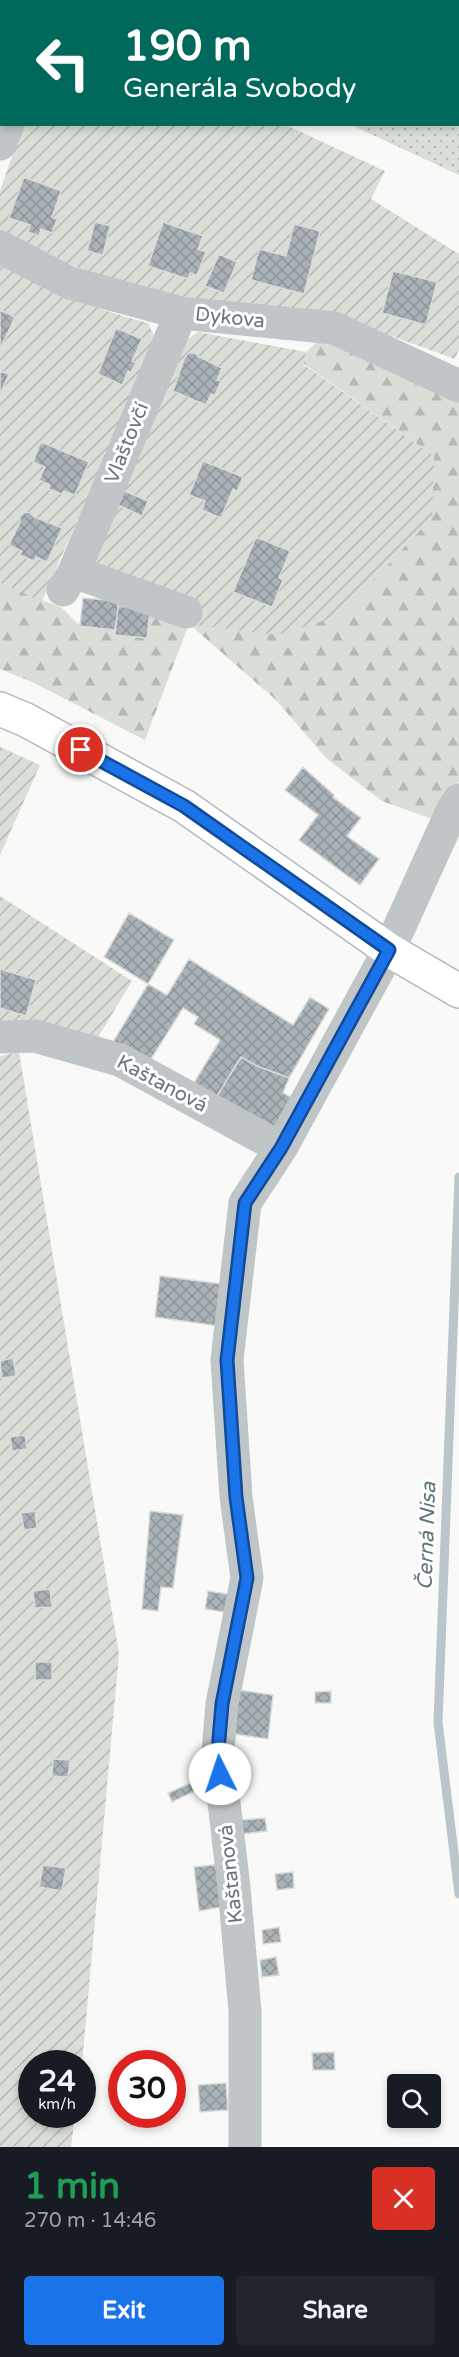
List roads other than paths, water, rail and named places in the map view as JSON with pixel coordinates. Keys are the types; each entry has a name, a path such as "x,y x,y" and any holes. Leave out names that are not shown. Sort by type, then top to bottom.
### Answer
{"main road":[{"path":"0,709 26,720 184,806 389,950 459,991"}],"street":[{"path":"0,144 7,126"},
{"name":"Dykova","path":"0,247 70,283 181,313 334,328 459,386"},
{"name":"Vlaštovčí","path":"181,313 69,581 186,612"},
{"name":"Kaštanová","path":"245,2147 245,2011 218,1751 222,1704 247,1578 236,1497 227,1360 245,1203 281,1148 389,950 459,800"},
{"name":"Kaštanová","path":"0,1037 35,1036 120,1060 281,1148"}],"waterway":[{"name":"Černá Nisa","path":"459,1177 438,1722 459,1894"}]}
